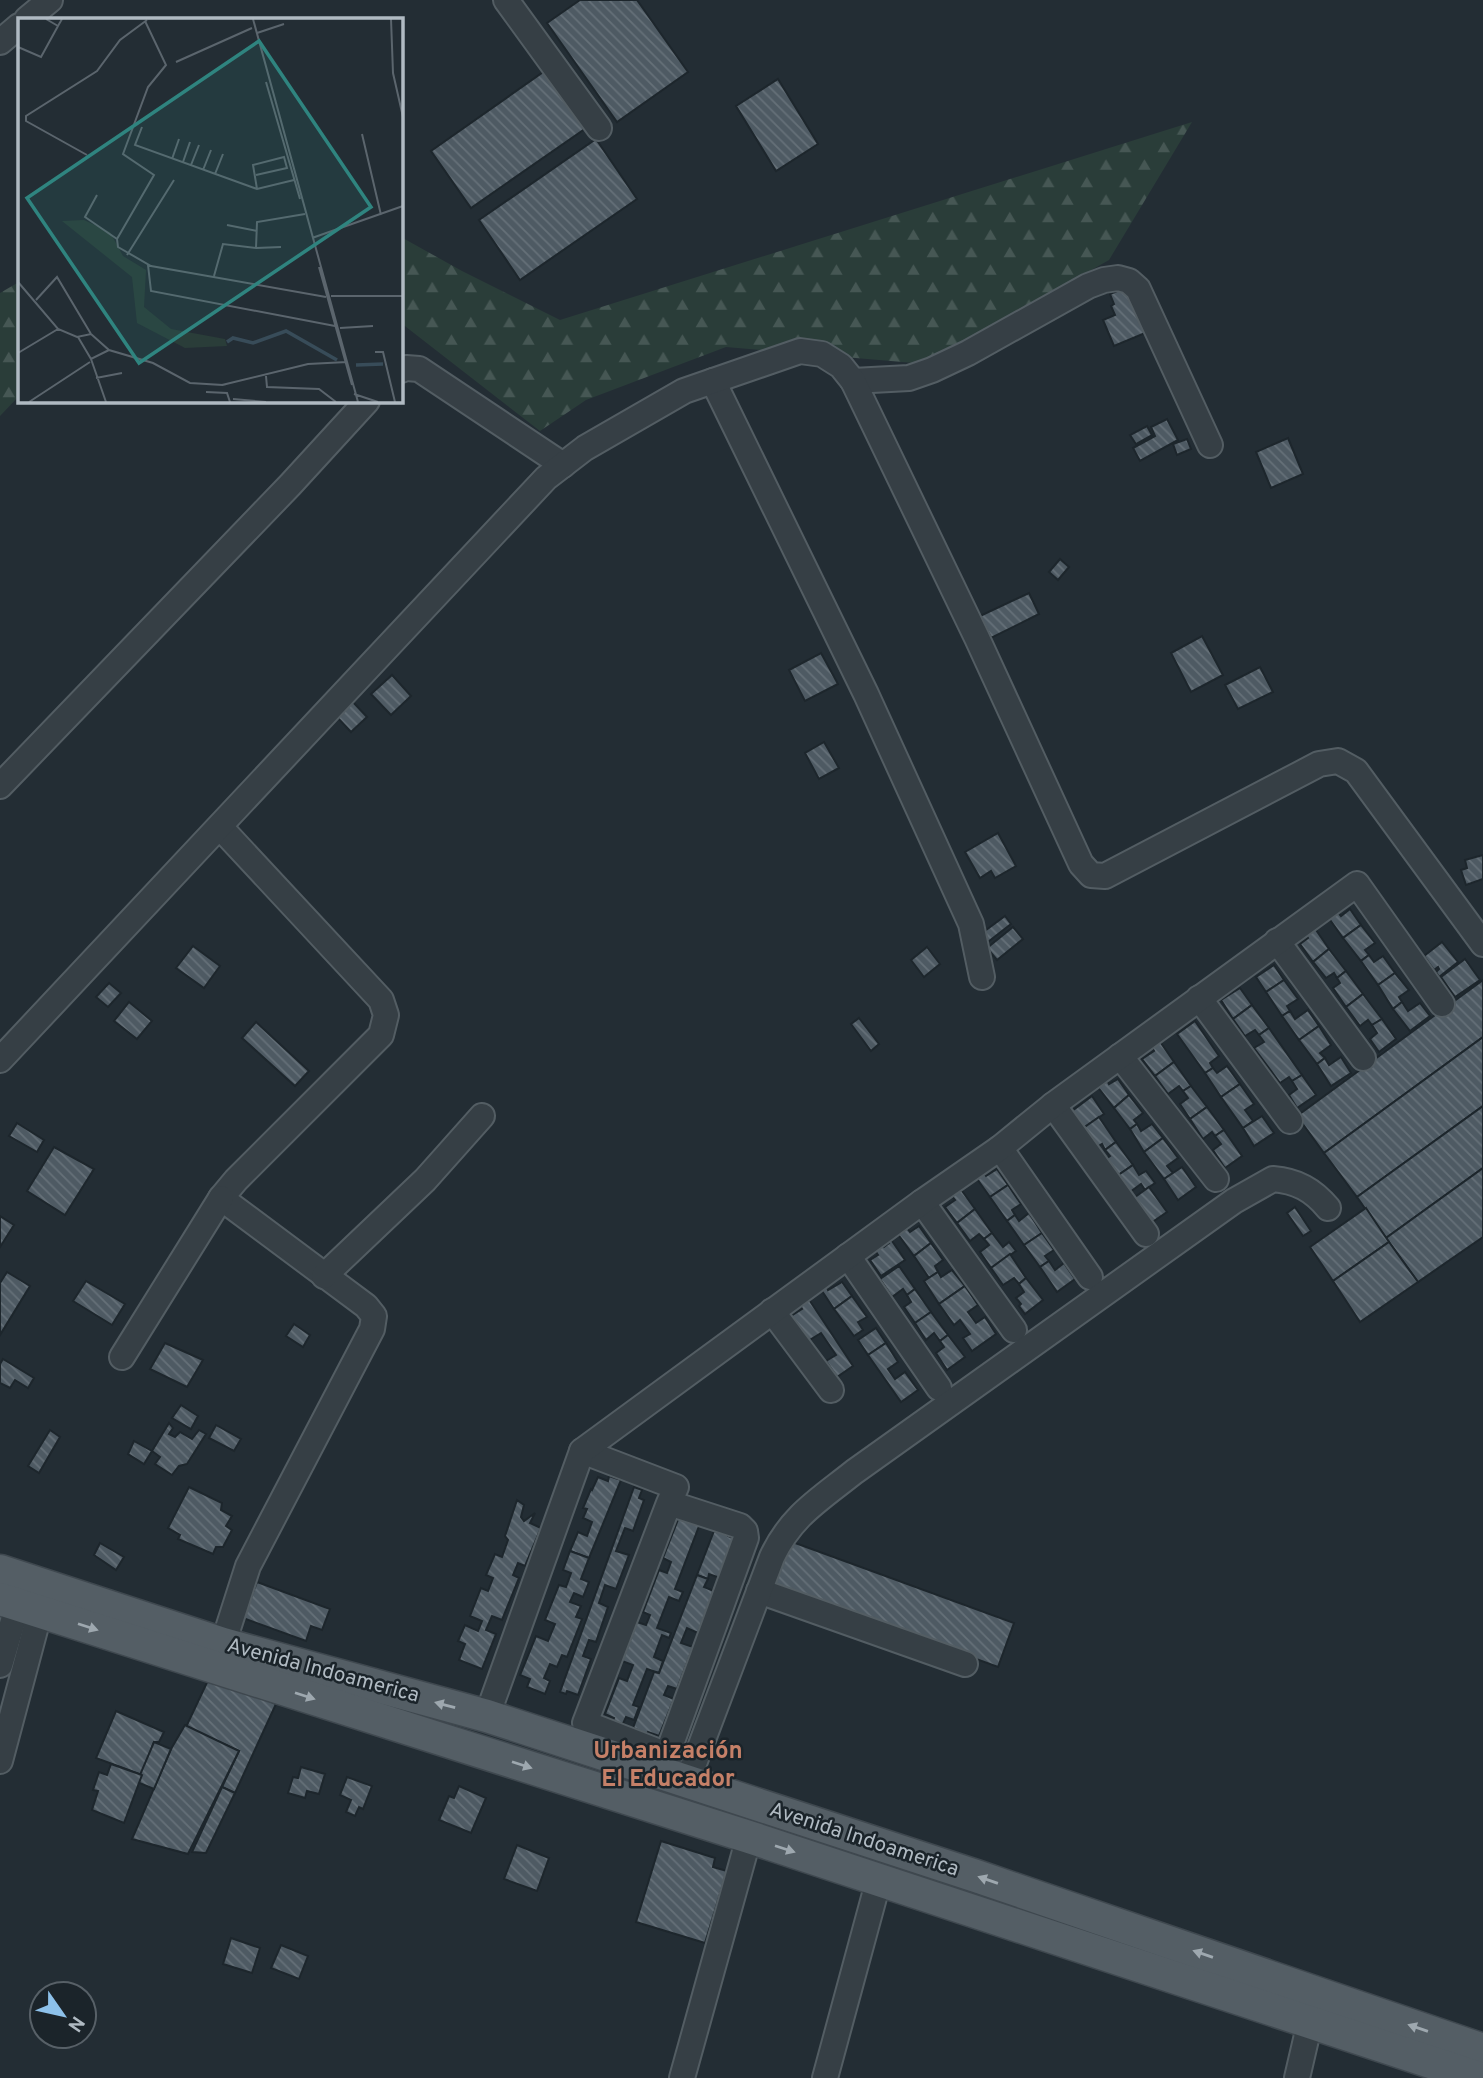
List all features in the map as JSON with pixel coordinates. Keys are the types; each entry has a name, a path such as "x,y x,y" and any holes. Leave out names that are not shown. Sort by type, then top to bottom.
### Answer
{"main road":[{"name":"Avenida Indoamerica","path":"21,1592 487,1716 976,1876 1483,2050"},
{"name":"Avenida Indoamerica","path":"21,1592 190,1660 879,1879 1479,2078"}],"street":[{"path":"28,18 50,0"},
{"path":"506,0 599,128"},
{"path":"0,42 18,27"},
{"path":"853,382 909,378 932,370 1088,286 1118,278 1129,281 1139,289 1210,444"},
{"path":"0,1060 546,478 585,448 684,391 800,351 822,354 841,366 853,382 977,638 1081,864 1091,875 1105,876 1319,764 1338,761 1356,771 1483,944"},
{"path":"402,370 419,369 563,465"},
{"path":"713,380 866,694 971,924 982,977"},
{"path":"0,786 290,485 366,402"},
{"path":"122,1357 221,1198 381,1035 386,1015 382,1000 220,827"},
{"path":"487,1716 582,1451 1000,1148 1053,1105 1357,884 1442,1004"},
{"path":"1277,941 1363,1058"},
{"path":"1199,998 1290,1121"},
{"path":"1120,1056 1216,1179"},
{"path":"1053,1105 1146,1234"},
{"path":"324,1276 425,1180 482,1116"},
{"path":"1000,1148 1090,1277"},
{"path":"687,1782 777,1546 797,1518 854,1472 1234,1201 1273,1179 1297,1183 1309,1189 1328,1208"},
{"path":"221,1198 366,1306 374,1316 372,1329 248,1566 223,1644"},
{"path":"922,1202 1014,1330"},
{"path":"848,1256 939,1388"},
{"path":"772,1311 831,1390"},
{"path":"582,1451 676,1487 669,1503 585,1723 667,1755 746,1538 745,1531 740,1526 669,1503"},
{"path":"759,1591 965,1664"},
{"path":"1,1657 21,1592"},
{"path":"0,1761 21,1592"},
{"path":"682,2078 749,1837"},
{"path":"825,2078 879,1879"},
{"path":"1297,2078 1310,2022"}],"green space":[{"path":"1192,122 1109,260 926,364 726,347 586,400 540,431 402,324 402,238 560,320"},
{"path":"18,283 18,397 0,416 0,293"}],"building":[{"path":"580,0 637,0 688,72 617,122 547,23"},
{"path":"549,68 589,126 471,208 431,151"},
{"path":"778,79 818,144 776,171 736,106"},
{"path":"596,139 637,199 520,280 479,220"},
{"path":"1131,285 1150,331 1114,346 1103,320 1115,315 1110,294"},
{"path":"1167,419 1178,440 1140,461 1133,448 1155,436 1151,427"},
{"path":"1147,426 1152,435 1136,444 1130,435"},
{"path":"1288,438 1303,474 1271,488 1256,452"},
{"path":"1187,439 1191,449 1177,455 1173,444"},
{"path":"1060,559 1069,567 1058,580 1049,572"},
{"path":"1029,593 1039,614 991,638 980,616"},
{"path":"1202,636 1223,675 1191,692 1171,653"},
{"path":"821,653 838,684 805,701 789,670"},
{"path":"1260,667 1273,692 1238,709 1225,685"},
{"path":"392,675 411,696 391,715 371,694"},
{"path":"352,701 367,717 351,732 336,716"},
{"path":"824,742 839,768 819,779 805,753"},
{"path":"998,833 1016,866 995,878 991,871 980,878 965,852"},
{"path":"1483,855 1483,879 1466,885 1461,870 1467,868 1465,860"},
{"path":"1350,909 1361,925 1343,938 1328,917 1336,910 1341,916"},
{"path":"1005,916 1011,924 984,945 978,936"},
{"path":"1361,925 1375,943 1365,950 1369,955 1361,961 1343,938"},
{"path":"1013,927 1023,939 997,960 987,948"},
{"path":"1314,927 1329,949 1313,962 1300,944 1308,938 1305,933"},
{"path":"1442,942 1458,962 1439,977 1436,972 1438,967 1434,970 1424,956"},
{"path":"193,946 220,966 204,988 176,968"},
{"path":"927,947 940,964 924,977 911,960"},
{"path":"1329,949 1346,971 1337,978 1334,973 1326,978 1313,962"},
{"path":"1369,955 1374,962 1383,956 1395,973 1378,985 1361,961"},
{"path":"1465,959 1480,980 1455,997 1441,977"},
{"path":"1274,965 1284,980 1266,992 1256,977"},
{"path":"1346,971 1363,994 1346,1007 1333,988 1340,983 1337,978"},
{"path":"1395,973 1409,990 1399,997 1402,1002 1393,1009 1378,985"},
{"path":"1284,980 1298,999 1287,1006 1290,1011 1282,1016 1266,992"},
{"path":"1483,980 1483,1037 1324,1153 1297,1116"},
{"path":"109,983 121,993 108,1007 96,997"},
{"path":"1240,988 1252,1005 1233,1019 1221,1000"},
{"path":"1363,994 1382,1019 1372,1025 1368,1020 1360,1026 1346,1007"},
{"path":"129,1002 152,1021 137,1039 114,1021"},
{"path":"1402,1002 1408,1011 1420,1003 1430,1016 1410,1031 1393,1009"},
{"path":"1252,1005 1269,1028 1259,1035 1255,1030 1245,1036 1233,1019"},
{"path":"1308,1010 1319,1026 1299,1040 1282,1016 1290,1011 1295,1019"},
{"path":"859,1018 879,1044 871,1051 851,1024"},
{"path":"1382,1019 1396,1039 1379,1052 1370,1039 1377,1033 1372,1025"},
{"path":"1195,1021 1219,1056 1210,1063 1213,1068 1205,1073 1177,1034"},
{"path":"256,1022 309,1071 295,1086 242,1038"},
{"path":"1319,1026 1331,1045 1320,1053 1325,1058 1317,1064 1299,1040"},
{"path":"1269,1028 1302,1075 1292,1081 1289,1077 1280,1083 1254,1048 1264,1042 1259,1035"},
{"path":"1483,1037 1483,1106 1357,1197 1324,1153"},
{"path":"1159,1040 1174,1062 1155,1076 1142,1059 1154,1051 1151,1046"},
{"path":"1341,1057 1351,1073 1331,1086 1317,1064 1325,1058 1329,1065"},
{"path":"1174,1062 1191,1086 1183,1091 1179,1086 1168,1094 1155,1076"},
{"path":"1227,1066 1240,1084 1221,1097 1205,1073 1213,1068 1217,1073"},
{"path":"1302,1075 1316,1095 1297,1108 1289,1095 1297,1089 1292,1081"},
{"path":"1118,1079 1129,1095 1114,1108 1097,1086 1107,1080 1109,1084"},
{"path":"1240,1084 1254,1104 1245,1110 1253,1121 1243,1128 1221,1097"},
{"path":"1191,1086 1207,1107 1190,1119 1180,1104 1188,1098 1183,1091"},
{"path":"1129,1095 1143,1113 1134,1120 1137,1124 1130,1129 1114,1108"},
{"path":"1092,1096 1104,1114 1079,1131 1068,1114"},
{"path":"1483,1106 1483,1168 1386,1238 1357,1197"},
{"path":"1207,1107 1224,1130 1215,1136 1212,1132 1203,1139 1190,1119"},
{"path":"1262,1116 1274,1133 1254,1146 1243,1128"},
{"path":"1099,1117 1116,1142 1105,1150 1102,1144 1092,1150 1079,1131"},
{"path":"17,1123 44,1140 37,1152 9,1136"},
{"path":"1137,1124 1141,1131 1152,1124 1163,1138 1144,1152 1130,1129"},
{"path":"1224,1130 1242,1156 1225,1168 1213,1150 1221,1144 1215,1136"},
{"path":"1163,1138 1178,1158 1167,1166 1173,1173 1164,1179 1144,1152"},
{"path":"1116,1142 1133,1165 1114,1178 1103,1161 1110,1156 1105,1150"},
{"path":"54,1147 94,1169 65,1215 27,1191"},
{"path":"1133,1165 1139,1175 1146,1171 1155,1183 1145,1190 1141,1184 1126,1195 1114,1178"},
{"path":"1182,1167 1196,1187 1178,1200 1164,1179"},
{"path":"1483,1168 1483,1237 1418,1282 1386,1238"},
{"path":"997,1169 1008,1185 990,1197 975,1176 982,1171 986,1176"},
{"path":"1008,1185 1021,1204 1012,1210 1015,1215 1007,1221 990,1197"},
{"path":"1149,1187 1167,1212 1148,1225 1131,1200"},
{"path":"960,1188 975,1209 957,1223 945,1207 955,1200 951,1195"},
{"path":"1295,1207 1311,1231 1303,1236 1287,1213"},
{"path":"1366,1208 1389,1242 1333,1281 1310,1247"},
{"path":"975,1209 992,1233 984,1239 979,1234 970,1241 957,1223"},
{"path":"1029,1213 1042,1233 1024,1245 1007,1221 1015,1215 1019,1221"},
{"path":"0,1216 14,1225 0,1247"},
{"path":"919,1226 931,1243 914,1256 897,1233 906,1227 910,1232"},
{"path":"992,1233 1003,1247 1009,1242 1016,1251 991,1268 980,1252 989,1245 984,1239"},
{"path":"1042,1233 1054,1250 1045,1256 1049,1261 1040,1267 1024,1245"},
{"path":"890,1238 905,1260 881,1276 870,1260 878,1255 874,1249 881,1244 884,1247"},
{"path":"1389,1242 1418,1282 1360,1322 1333,1281"},
{"path":"931,1243 943,1260 935,1266 938,1272 929,1278 914,1256"},
{"path":"1010,1254 1026,1278 1019,1284 1014,1278 1003,1285 991,1268"},
{"path":"1049,1261 1055,1270 1064,1263 1075,1279 1057,1292 1040,1267"},
{"path":"899,1266 915,1289 907,1295 903,1289 892,1297 880,1279"},
{"path":"952,1270 965,1286 939,1304 924,1281 938,1272 941,1277"},
{"path":"7,1272 30,1286 0,1335 0,1283"},
{"path":"1026,1278 1043,1300 1025,1314 1016,1298 1024,1292 1019,1284"},
{"path":"86,1281 125,1304 112,1325 73,1301"},
{"path":"842,1282 852,1296 834,1309 820,1288 825,1284 828,1290"},
{"path":"965,1286 978,1305 968,1312 976,1323 985,1317 996,1334 972,1351 963,1338 970,1334 960,1320 954,1325 939,1304"},
{"path":"915,1289 931,1312 915,1323 904,1307 911,1302 907,1295"},
{"path":"852,1296 867,1317 858,1322 863,1330 854,1336 834,1309"},
{"path":"808,1298 853,1366 837,1377 826,1361 836,1355 821,1333 808,1341 791,1316 802,1309 799,1304"},
{"path":"931,1312 948,1335 940,1341 934,1333 926,1340 915,1323"},
{"path":"294,1324 310,1335 303,1347 286,1336"},
{"path":"876,1328 886,1343 868,1355 858,1340"},
{"path":"948,1335 965,1357 947,1370 936,1353 944,1347 940,1341"},
{"path":"165,1343 203,1360 187,1387 150,1369"},
{"path":"886,1343 898,1362 888,1369 895,1379 905,1372 918,1390 901,1402 868,1355"},
{"path":"3,1359 34,1378 28,1388 15,1380 10,1388 0,1383 0,1364"},
{"path":"181,1405 198,1416 191,1429 172,1418"},
{"path":"169,1423 173,1428 169,1434 175,1437 180,1432 192,1439 199,1430 206,1434 187,1464 179,1466 172,1475 155,1464 160,1457 152,1451"},
{"path":"216,1425 241,1439 234,1451 209,1438"},
{"path":"50,1430 60,1437 39,1473 28,1466"},
{"path":"134,1441 152,1451 144,1464 128,1454"},
{"path":"609,1476 621,1480 589,1558 570,1551 578,1532 587,1536 592,1522 583,1518 587,1509 583,1508 591,1489 598,1477 608,1481"},
{"path":"189,1487 222,1503 221,1510 232,1516 226,1526 232,1530 223,1547 216,1547 213,1554 178,1539 180,1535 168,1528"},
{"path":"634,1487 642,1490 639,1498 644,1500 633,1531 625,1528 616,1551 629,1555 616,1589 605,1585 599,1603 608,1607 596,1642 589,1640 583,1656 591,1659 578,1695 567,1691 566,1694 560,1692"},
{"path":"517,1500 524,1505 521,1517 524,1521 535,1513 530,1523 541,1528 525,1566 518,1563 513,1575 519,1578 502,1620 492,1616 486,1630 496,1634 482,1669 459,1660 465,1644 458,1641 465,1625 478,1631 482,1621 470,1616 481,1588 488,1591 493,1578 486,1575 495,1554 502,1557 508,1540 505,1536"},
{"path":"679,1517 701,1521 675,1589 683,1592 679,1601 669,1597 657,1628 671,1633 669,1638 662,1635 654,1657 663,1661 659,1673 647,1669 633,1705 639,1707 634,1720 626,1717 621,1728 612,1724 614,1718 605,1714 619,1678 627,1681 633,1665 622,1661 637,1622 646,1625 650,1615 643,1612 659,1570 667,1573 671,1562 663,1558"},
{"path":"717,1523 731,1528 728,1536 735,1539 720,1578 709,1574 708,1579 697,1575"},
{"path":"787,1540 1014,1623 998,1667 771,1584"},
{"path":"100,1543 124,1557 116,1570 94,1555"},
{"path":"570,1551 589,1558 581,1579 589,1582 583,1597 574,1593 570,1602 581,1606 576,1617 582,1619 567,1657 562,1655 557,1667 550,1664 544,1678 550,1681 545,1694 527,1687 530,1679 520,1675 536,1636 548,1641 555,1624 545,1620 559,1585 566,1587 571,1573 563,1570"},
{"path":"697,1575 708,1579 704,1587 714,1591 698,1633 687,1628 681,1643 693,1647 677,1689 668,1686 664,1695 674,1699 659,1736 648,1732 644,1742 635,1738 638,1730 633,1728 654,1672 659,1673"},
{"path":"257,1582 330,1609 322,1630 311,1626 306,1641 243,1618"},
{"path":"211,1674 276,1704 235,1793 222,1787 239,1751 186,1727"},
{"path":"116,1711 164,1732 159,1742 154,1742 142,1775 96,1758"},
{"path":"185,1725 239,1751 188,1854 132,1839 171,1749"},
{"path":"154,1742 171,1749 154,1789 137,1782"},
{"path":"111,1764 142,1775 124,1823 92,1810 98,1791 93,1790 99,1772 107,1775"},
{"path":"301,1767 325,1774 319,1794 307,1791 305,1798 288,1793 293,1777 298,1778"},
{"path":"347,1777 372,1786 363,1809 359,1807 355,1816 346,1812 351,1800 340,1795"},
{"path":"459,1786 486,1798 471,1833 439,1820 449,1796 454,1798"},
{"path":"222,1787 235,1793 206,1853 192,1852"},
{"path":"661,1841 715,1858 713,1867 727,1871 705,1943 636,1922"},
{"path":"517,1845 549,1858 537,1891 504,1879"},
{"path":"231,1938 260,1948 252,1973 223,1964"},
{"path":"281,1945 308,1956 299,1979 271,1968"}],"district":[{"name":"Urbanización El Educador","path":"668,1766"}]}
